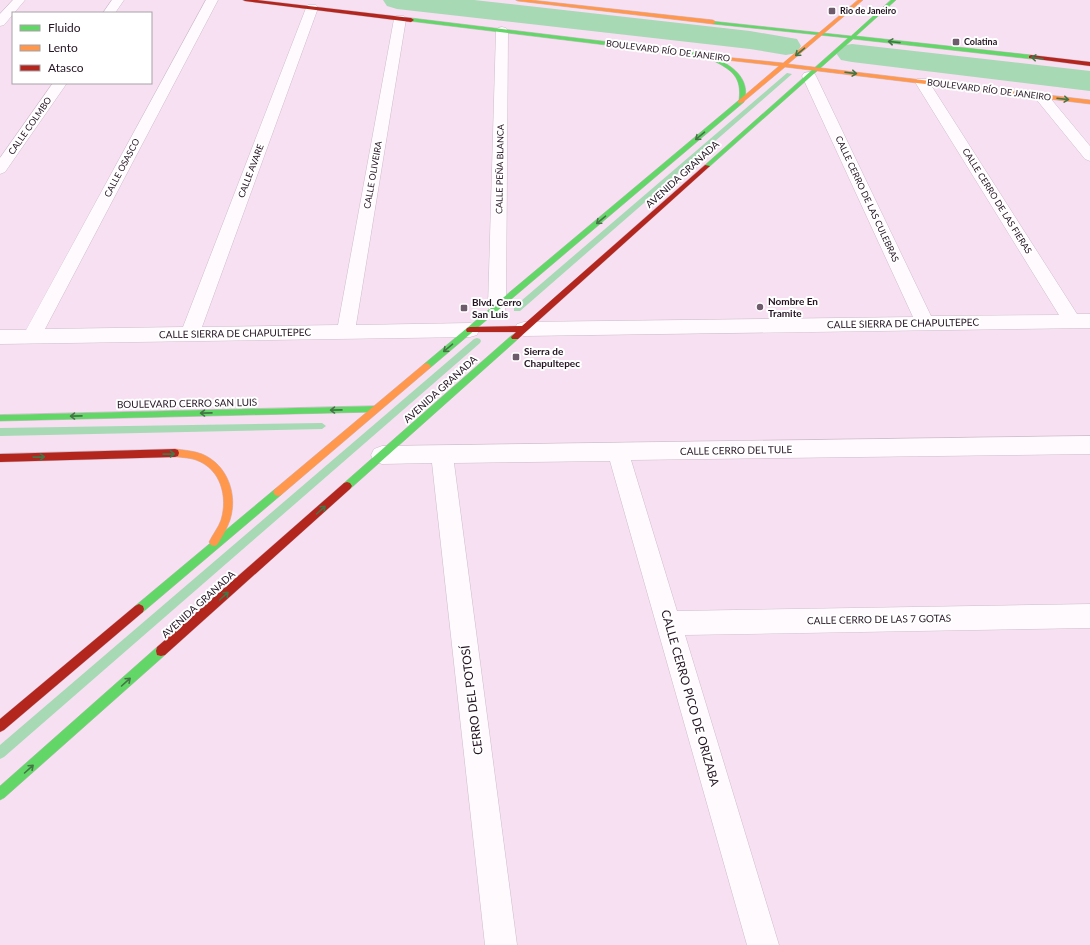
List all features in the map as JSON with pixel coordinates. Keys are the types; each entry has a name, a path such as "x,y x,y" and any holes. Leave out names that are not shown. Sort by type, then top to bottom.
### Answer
{"street":[{"path":"0,22 19,0"},
{"path":"110,12 118,0"},
{"name":"CALLE OSASCO","path":"32,336 212,0"},
{"name":"BOULEVARD RÍO DE JANEIRO","path":"245,0 784,65 813,73 922,82 1090,102"},
{"path":"518,0 1090,64"},
{"name":"AVENIDA GRANADA","path":"0,726 862,0"},
{"name":"AVENIDA GRANADA","path":"0,794 853,37 883,15 894,0"},
{"name":"CALLE AVARE","path":"190,334 312,8"},
{"name":"CALLE OLIVEIRA","path":"346,331 400,19"},
{"name":"CALLE PEÑA BLANCA","path":"497,307 502,31"},
{"path":"905,34 923,45"},
{"path":"708,56 722,62 732,69 741,79 745,90 742,101"},
{"name":"CALLE CERRO DE LAS CULEBRAS","path":"813,73 925,323"},
{"name":"CALLE CERRO DE LAS FIERAS","path":"922,82 1081,321"},
{"name":"CALLE COLMBO","path":"0,169 59,84"},
{"path":"1041,96 1090,156"},
{"name":"CALLE SIERRA DE CHAPULTEPEC","path":"524,329 1081,321"},
{"path":"470,330 524,329"},
{"name":"CALLE SIERRA DE CHAPULTEPEC","path":"0,337 470,330"},
{"name":"BOULEVARD CERRO SAN LUIS","path":"0,418 375,410"},
{"name":"CALLE CERRO DEL TULE","path":"382,455 1090,445"},
{"name":"CALLE CERRO PICO DE ORIZABA","path":"618,452 763,945"},
{"path":"0,458 182,453 205,459 217,468 226,481 228,498 226,518 210,548"},
{"name":"CERRO DEL POTOSÍ","path":"442,454 501,945"},
{"name":"CALLE CERRO DE LAS 7 GOTAS","path":"668,623 1090,616"}],"waterway":[{"path":"397,0 750,40 786,46"},
{"path":"852,53 1090,81"},
{"path":"517,309 789,74"},
{"path":"0,753 477,341"},
{"path":"0,432 322,426"}],"traffic: fast":[{"path":"707,166 894,0"},
{"path":"411,20 726,58"},
{"path":"713,22 1031,57"},
{"path":"714,59 728,66 737,74 742,86 742,101"},
{"path":"427,366 740,102"},
{"path":"347,486 515,337"},
{"path":"0,418 375,409"},
{"path":"139,609 278,492"},
{"path":"0,794 161,651"}],"traffic: slow":[{"path":"518,0 713,22"},
{"path":"740,102 861,0"},
{"path":"726,58 1090,102"},
{"path":"278,492 427,366"},
{"path":"175,453 200,457 210,463 224,480 228,504 226,517 214,542"}],"traffic: jam":[{"path":"245,0 411,20"},
{"path":"1031,57 1090,64"},
{"path":"515,337 707,166"},
{"path":"470,330 524,329"},
{"path":"0,458 175,453"},
{"path":"161,651 347,486"},
{"path":"0,726 139,609"}],"place":[{"name":"Rio de Janeiro","path":"832,11"},
{"name":"Colatina","path":"956,42"},
{"name":"Nombre En Tramite","path":"760,307"},
{"name":"Blvd. Cerro San Luis","path":"464,308"},
{"name":"Sierra de Chapultepec","path":"516,357"}]}
